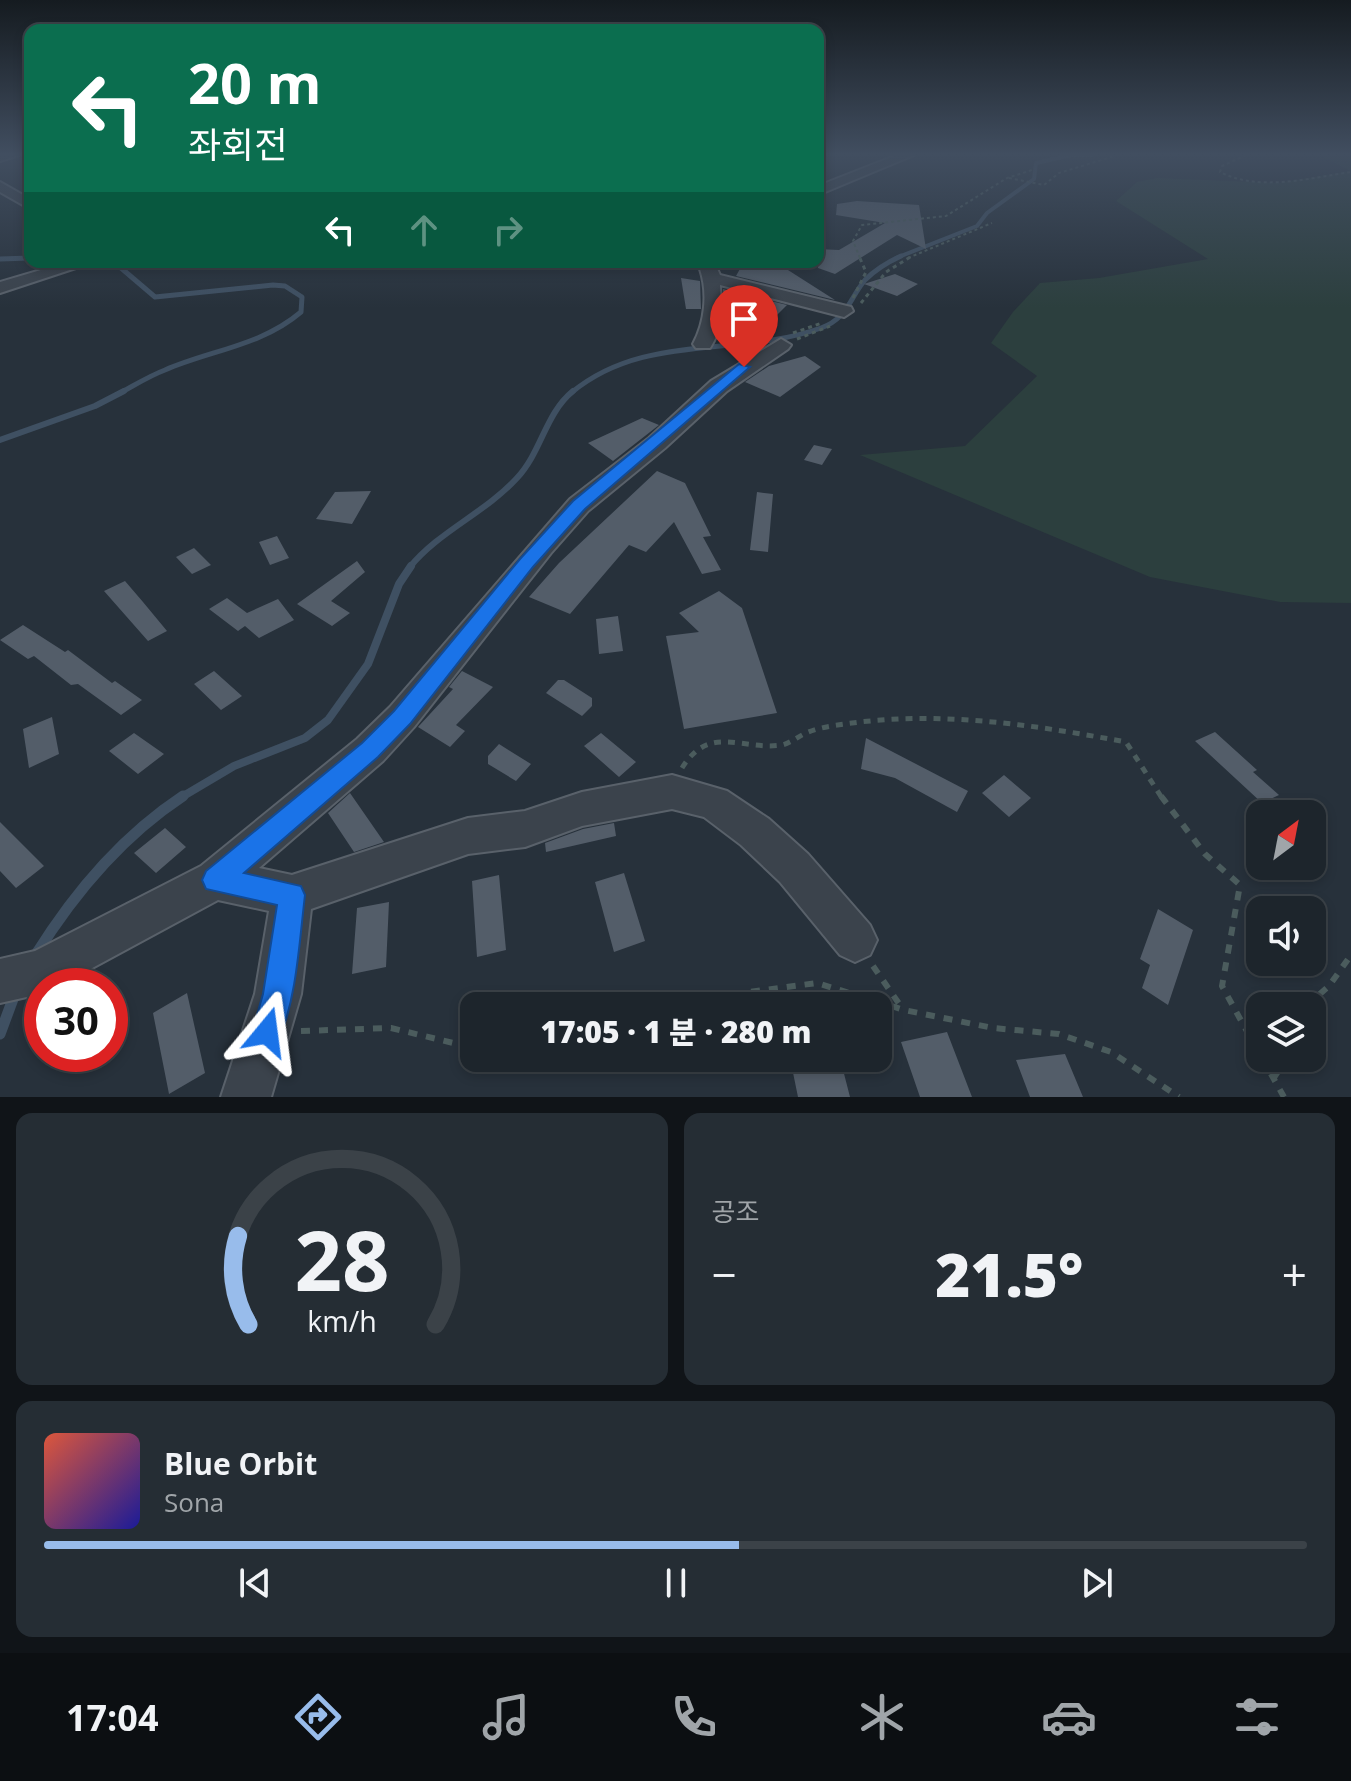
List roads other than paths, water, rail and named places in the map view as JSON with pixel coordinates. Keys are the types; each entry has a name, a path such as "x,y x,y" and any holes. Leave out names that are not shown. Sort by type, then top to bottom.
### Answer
{"street":[{"path":"0,288 66,268"},
{"path":"703,344 716,314 709,268"},
{"path":"712,278 848,315"},
{"path":"15,977 215,880 370,750 402,717 532,556 579,505 657,443 774,339"},
{"path":"215,880 292,895 468,836 525,829 582,809 672,792 714,803 755,832 794,868 855,940"},
{"path":"246,1097 278,994 292,895"}],"waterway":[{"path":"901,256 977,226 996,206"},
{"path":"571,393 599,374 629,361 692,349 789,337 821,328 843,313 869,276 901,256"},
{"path":"896,258 901,256"},
{"path":"16,258 24,258"},
{"path":"0,259 24,258"},
{"path":"120,393 159,372 269,333 301,312 302,297 285,286 273,285 155,297 121,268"},
{"path":"0,440 95,406 124,391"},
{"path":"409,568 434,543 491,502 517,478 556,410 571,393"},
{"path":"181,798 234,766 305,738 328,720 368,664 399,584 411,566"},
{"path":"35,956 100,868 139,829 181,798"},
{"path":"0,1034 16,991"}]}
